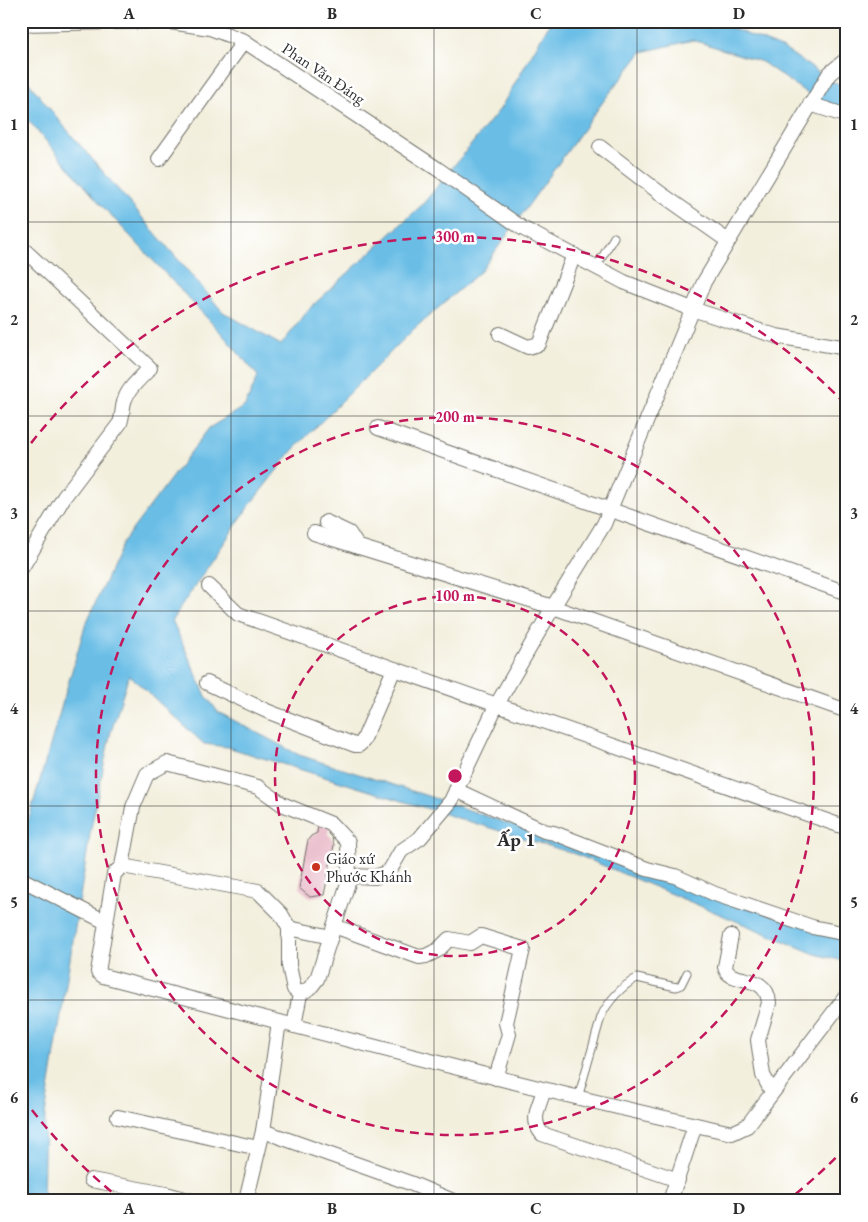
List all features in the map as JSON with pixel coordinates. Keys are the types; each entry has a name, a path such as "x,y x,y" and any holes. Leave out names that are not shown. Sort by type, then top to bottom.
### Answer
{"street":[{"name":"Phan Văn Đáng","path":"21,24 163,21 212,25 244,41 436,168 522,228 574,255 600,261 624,282 694,305 776,336 847,348"},
{"path":"159,159 244,41"},
{"path":"349,880 356,876 375,877 390,870 401,851 417,842 454,796 496,706 553,607 595,540 610,510 704,282 811,102 829,74 847,59"},
{"path":"811,102 847,116"},
{"path":"600,147 660,193 728,241"},
{"path":"21,247 150,368 129,392 124,400 123,416 120,423 64,497 21,569"},
{"path":"500,334 528,347 539,344 574,255"},
{"path":"378,428 847,593"},
{"path":"326,522 350,533 358,547"},
{"path":"314,533 553,607 847,711"},
{"path":"209,586 238,614 847,828"},
{"path":"207,683 270,712 359,745 363,741 394,669"},
{"path":"294,1026 300,994 310,988 317,978 349,880 348,842 331,824 282,804 258,787 168,763 147,774 133,806 122,866 114,874 98,972 103,976 294,1026 544,1090 732,1133 747,1126 847,995"},
{"path":"454,796 647,870 675,876 710,891 812,927 847,934"},
{"path":"122,866 258,892 281,914 289,928 289,966 294,989 300,994"},
{"path":"21,879 106,922"},
{"path":"289,928 333,931 419,957 438,950 449,939 470,943 478,936 523,949 506,1023 510,1034 496,1078"},
{"path":"731,936 724,967 725,972 730,976 750,980 764,987 769,997 758,1040 764,1075 772,1092"},
{"path":"246,1201 263,1131 279,1022"},
{"path":"544,1090 535,1118 537,1128 542,1134 678,1180"},
{"path":"118,1117 258,1148"},
{"path":"670,1201 694,1125"},
{"path":"263,1131 410,1182 453,1201"},
{"path":"91,1180 166,1194 192,1201"}],"lane":[{"path":"600,261 612,240"},
{"path":"578,1098 601,1017 608,1005 631,981 637,978 676,987 681,985 687,973"}],"water":[{"path":"551,21 626,21 626,24 643,21 714,21 784,49 833,82 847,86 847,109 831,110 762,62 693,40 642,52 605,99 481,271 415,328 292,451 249,506 172,620 206,696 218,712 299,755 437,799 847,941 847,962 815,954 578,855 227,747 204,744 129,675 110,735 91,828 45,1115 43,1201 21,1201 21,845 85,626 123,542 209,428 245,406 258,376 222,334 103,207 21,112 21,73 223,312 281,345 310,308 423,204 500,109"}],"building":[{"name":"Giáo xứ Phước Khánh","path":"318,824 330,826 328,834 332,838 334,845 324,895 310,897 299,888 308,840 317,833"}],"place":[{"name":"Giáo xứ Phước Khánh","path":"316,867"}],"district":[{"name":"Ấp 1","path":"516,839"}]}
